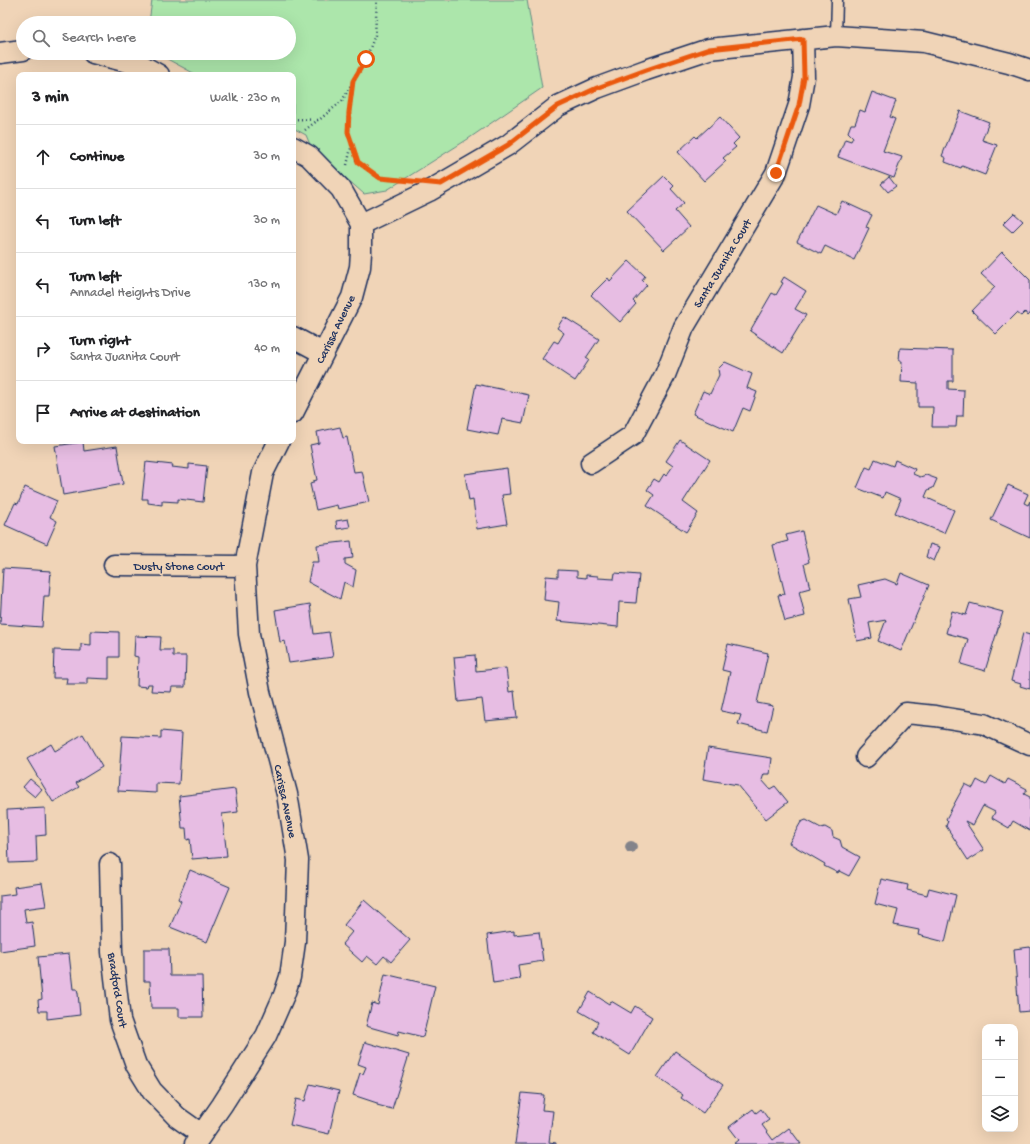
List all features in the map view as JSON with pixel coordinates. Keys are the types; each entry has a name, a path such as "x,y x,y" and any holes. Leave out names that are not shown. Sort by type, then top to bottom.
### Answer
{"street":[{"path":"360,224 429,191 508,145 558,106 597,88 709,49 836,36 924,42 1009,63 1030,70"},
{"name":"Santa Juanita Court","path":"591,463 633,435 665,375 684,327 776,173 799,105 804,77 803,39"},
{"path":"0,53 16,51"},
{"path":"119,60 143,66 154,72"},
{"name":"Carissa Avenue","path":"296,149 309,156 341,189 360,224 362,253 360,267 352,296 296,407"},
{"path":"296,339 323,353"},
{"name":"Carissa Avenue","path":"198,1139 222,1106 266,1036 284,995 290,977 295,942 298,860 287,794 260,692 249,634 245,566 263,473 278,444"},
{"name":"Dusty Stone Court","path":"114,565 245,566"},
{"path":"866,757 906,713 984,724 1030,745"},
{"name":"Bradford Court","path":"110,864 112,952 120,1020 136,1065 152,1091 198,1139"}],"lane":[{"path":"836,36 837,0"}],"path":[{"path":"304,131 342,101 366,59 375,35 378,0"},
{"path":"353,81 348,132 358,162 380,178 409,181"},
{"path":"296,119 319,120"},
{"path":"341,189 352,144"}],"green space":[{"path":"152,0 527,0 542,88 468,139 387,190 364,194 311,147 306,135 296,130 296,72 191,72 169,60 296,60 296,16 150,16"}],"building":[{"path":"872,92 896,101 890,117 895,119 883,151 902,157 894,178 838,157 845,139 851,141 853,137 848,132 851,124 855,124 860,110 865,112"},
{"path":"960,111 989,122 982,140 997,145 985,175 962,166 961,168 945,162 946,158 942,156"},
{"path":"720,117 739,138 733,144 736,147 723,158 726,161 704,181 678,152 695,136 697,138"},
{"path":"664,176 674,186 671,189 684,203 675,211 689,227 664,250 627,211"},
{"path":"889,177 896,186 888,192 881,184"},
{"path":"842,201 872,215 866,227 869,228 854,260 825,246 821,254 797,242 816,205 836,214"},
{"path":"1014,213 1023,221 1012,232 1003,224"},
{"path":"1002,252 1030,280 1030,314 1028,316 1025,312 1021,316 1017,313 996,334 972,311 995,287 981,274"},
{"path":"629,261 645,276 642,280 647,285 633,301 636,304 620,322 591,295 608,278 610,281"},
{"path":"784,277 806,291 795,309 806,315 783,353 750,331 772,293 776,295 783,283 781,282"},
{"path":"564,317 599,339 586,358 589,360 575,381 542,359 554,341 558,343 564,333 557,328"},
{"path":"900,348 953,350 953,381 948,381 948,389 964,390 963,416 957,416 956,427 932,427 933,407 918,407 918,383 901,382 902,361 899,361"},
{"path":"725,362 752,374 747,388 757,392 750,411 743,408 733,432 693,414 703,391 710,394 719,375 718,369"},
{"path":"476,384 529,395 523,423 502,419 498,435 467,429"},
{"path":"340,427 343,438 347,437 354,472 362,471 369,502 338,509 337,505 316,510 310,484 317,480 310,445 319,443 317,432"},
{"path":"680,440 710,460 683,502 698,513 686,532 647,506 654,495 647,490 654,479 659,482 664,474 666,476 673,466 666,461"},
{"path":"83,444 84,451 117,446 123,484 63,495 55,446"},
{"path":"875,459 893,466 895,460 915,469 913,474 920,477 926,475 937,479 933,488 928,490 925,497 954,510 944,533 895,513 901,499 885,492 883,498 857,488 866,467 871,469"},
{"path":"146,462 173,465 172,467 189,469 189,464 207,466 203,502 178,499 178,502 162,501 162,505 148,503 148,499 142,499"},
{"path":"507,468 510,494 502,495 507,524 477,529 473,500 469,501 465,474"},
{"path":"1008,485 1028,494 1024,503 1028,505 1030,501 1030,538 991,520"},
{"path":"25,487 57,501 50,517 57,521 47,544 5,525 15,503 18,504"},
{"path":"348,519 350,527 337,529 336,521"},
{"path":"802,531 809,562 804,564 810,588 799,591 805,616 785,621 778,595 785,594 773,545 788,541 786,535"},
{"path":"351,541 353,558 345,559 345,564 356,570 353,587 344,582 340,599 308,582 312,562 319,562 317,545"},
{"path":"930,544 940,547 934,561 926,557"},
{"path":"3,568 51,571 49,596 44,596 42,627 0,624"},
{"path":"558,570 577,571 577,577 586,578 586,575 598,576 598,578 614,579 615,573 639,575 636,603 619,602 618,627 557,621 559,602 544,600 546,576 558,577"},
{"path":"901,573 929,585 901,651 878,641 886,620 869,623 872,638 857,641 849,599 861,597 858,585 885,579 897,584"},
{"path":"970,603 1003,612 985,671 961,664 968,639 946,633 952,611 966,615"},
{"path":"310,604 314,634 329,632 333,657 289,663 285,641 280,642 275,610"},
{"path":"91,631 119,632 119,657 109,657 109,679 87,678 87,684 66,684 67,678 53,678 54,650 81,651 81,644 91,645"},
{"path":"1023,633 1030,635 1030,689 1011,681"},
{"path":"135,636 161,637 160,650 173,650 173,656 186,656 185,687 172,687 171,692 151,691 152,684 148,684 147,687 137,686 138,657 134,656"},
{"path":"728,644 768,653 757,703 773,706 767,731 738,724 741,715 721,711 730,672 722,670"},
{"path":"475,655 476,671 506,668 509,692 514,691 517,718 485,721 482,699 458,702 454,657"},
{"path":"161,731 182,733 179,784 156,783 156,793 118,791 122,736 161,738"},
{"path":"83,734 102,767 76,783 79,787 53,802 27,759 51,744 55,751"},
{"path":"708,748 772,758 770,774 764,774 762,780 770,789 775,786 788,802 766,819 738,785 703,779"},
{"path":"991,776 1005,784 1008,779 1027,789 1024,794 1030,797 1030,831 1013,821 1009,828 992,818 995,812 983,806 973,825 965,821 984,850 968,860 946,826 948,821 946,819 965,784 973,788 977,780 986,785"},
{"path":"30,779 42,789 35,797 23,787"},
{"path":"235,789 238,812 222,814 227,856 192,859 190,839 187,840 186,828 182,828 179,796"},
{"path":"45,808 46,835 36,836 37,862 9,863 7,810"},
{"path":"806,820 821,828 825,827 832,831 833,837 840,840 842,847 860,857 849,876 839,871 838,873 824,866 825,864 789,843 801,822"},
{"path":"190,870 230,887 207,942 170,927 181,901 178,899"},
{"path":"881,879 908,885 907,890 927,895 929,888 956,895 945,942 918,935 919,930 894,925 898,910 875,904"},
{"path":"42,883 46,906 24,909 26,923 32,922 35,946 0,951 0,896 15,894 14,887"},
{"path":"364,900 410,940 391,962 384,956 377,964 367,956 362,962 342,944 352,932 344,925"},
{"path":"514,931 514,935 539,932 543,961 518,965 520,979 493,983 487,935"},
{"path":"1030,947 1030,1011 1019,1012 1014,949"},
{"path":"144,949 169,949 170,976 202,976 203,1017 179,1017 179,1008 151,1008 150,981 144,981"},
{"path":"69,954 73,989 77,989 80,1015 47,1019 47,1011 39,1011 38,1000 42,999 38,957"},
{"path":"385,974 435,986 423,1037 399,1031 398,1035 366,1026 372,1003 378,1005"},
{"path":"590,992 609,1004 611,1001 631,1013 635,1006 652,1017 630,1055 593,1032 598,1022 579,1011"},
{"path":"365,1042 409,1055 392,1109 377,1105 377,1103 353,1095 360,1073 363,1074 366,1067 358,1064"},
{"path":"675,1051 723,1085 703,1113 681,1098 683,1095 657,1077"},
{"path":"310,1084 339,1091 329,1134 290,1125 296,1099 305,1101"},
{"path":"522,1093 544,1095 542,1110 553,1111 549,1142 556,1144 515,1144"},
{"path":"753,1109 756,1113 761,1109 769,1120 762,1125 773,1140 789,1128 801,1144 734,1144 739,1140 729,1127"}],"route":[{"path":"366,59 353,81 349,112 348,132 358,162 380,178 441,184 508,145 558,106 597,88 709,49 803,39 804,77 799,105 776,173"}]}
